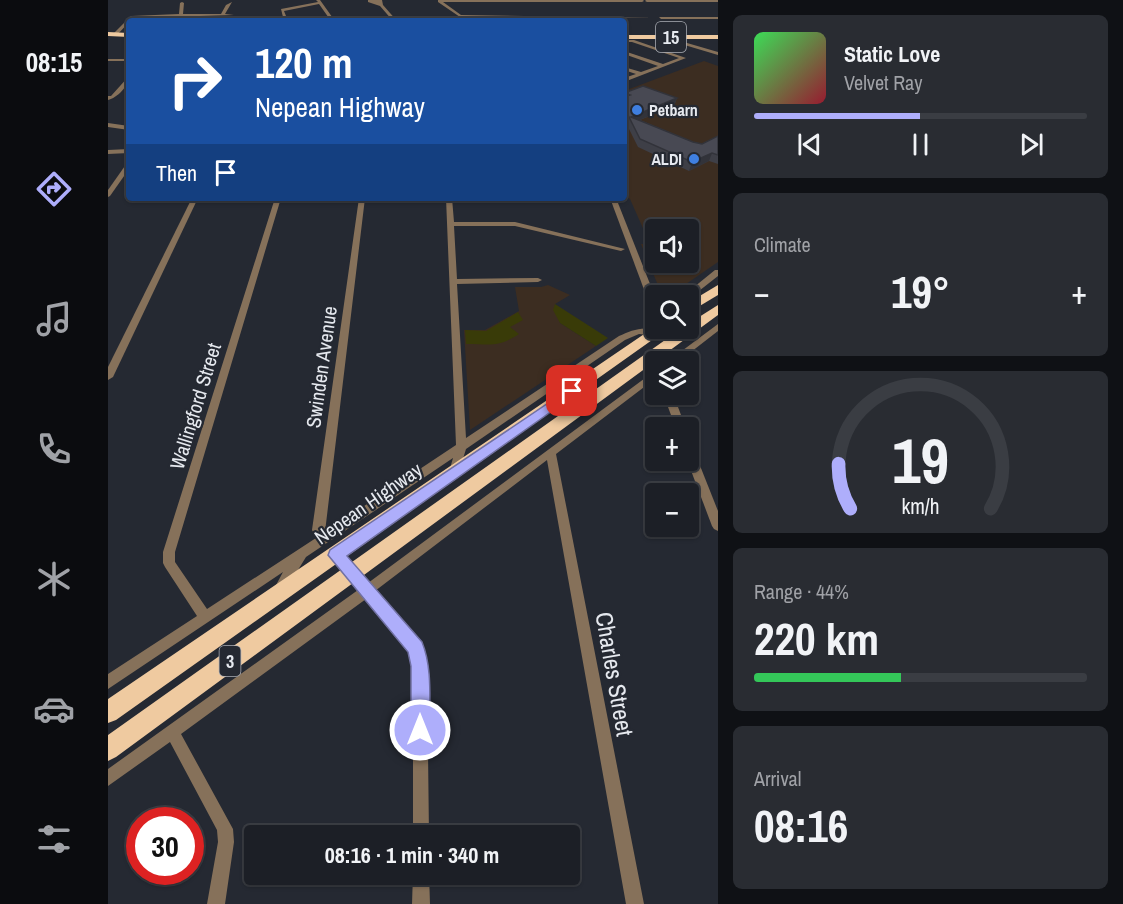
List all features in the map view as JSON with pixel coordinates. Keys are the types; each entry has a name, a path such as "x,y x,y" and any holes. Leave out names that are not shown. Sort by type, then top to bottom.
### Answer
{"highway":[{"name":"15","path":"627,37 668,35 718,37"},
{"path":"699,299 718,289"},
{"name":"3","path":"672,351 718,309"},
{"name":"Nepean Highway","path":"108,712 376,528 645,338"},
{"name":"3","path":"108,749 352,574 645,371"}],"street":[{"path":"108,0 117,0"},
{"path":"285,18 282,10 319,1 331,18"},
{"path":"439,1 718,1"},
{"path":"439,1 460,16 718,18"},
{"path":"533,1 542,18"},
{"path":"645,1 663,24"},
{"path":"380,2 393,18"},
{"path":"181,14 182,3"},
{"path":"223,14 231,3"},
{"path":"132,8 132,17 181,14 232,15"},
{"path":"111,35 126,22"},
{"path":"668,35 718,54"},
{"path":"627,41 632,40 684,58 627,79"},
{"path":"627,59 657,48"},
{"path":"627,53 664,66"},
{"path":"108,60 126,60"},
{"path":"627,69 641,74"},
{"path":"108,98 113,97 126,82"},
{"path":"108,125 126,128"},
{"path":"108,152 126,151"},
{"path":"108,194 126,168"},
{"path":"108,377 194,201"},
{"name":"Wallingford Street","path":"205,617 169,563 169,552 277,201"},
{"name":"Swinden Avenue","path":"324,538 318,530 362,201"},
{"path":"449,201 461,447 454,472"},
{"path":"614,201 648,285"},
{"path":"450,224 515,224 621,249"},
{"path":"699,293 718,272"},
{"path":"453,282 538,280"},
{"path":"676,351 718,327"},
{"path":"108,682 622,338 634,332 645,333"},
{"path":"108,778 366,591 645,381"},
{"name":"Charles Street","path":"549,453 556,476 635,904"},
{"path":"697,471 718,526"},
{"path":"324,538 376,528"},
{"path":"275,598 305,551"},
{"path":"336,555 416,648 420,666 420,825"},
{"path":"171,731 225,829 226,842 216,904"},
{"path":"421,885 421,904"}],"shaded area":[{"path":"704,61 718,66 718,262 685,285 658,285 653,273 699,273 699,219 645,219 645,233 627,197 627,90"},
{"path":"548,285 570,295 555,304 560,323 596,346 470,430 464,330 485,330 519,311 515,287"},
{"path":"555,304 608,338 596,346 560,323 553,310"},
{"path":"518,312 523,320 510,327 519,334 499,343 466,344 465,330 486,331"}],"building":[{"path":"643,86 677,98 631,117 702,144 718,136 718,155 712,153 692,162 640,139 627,113 627,96 630,95 627,92"}],"place":[{"name":"Petbarn","path":"637,110"},
{"name":"ALDI","path":"694,159"}],"route":[{"path":"420,730 420,666 416,648 336,555 572,391"}]}
